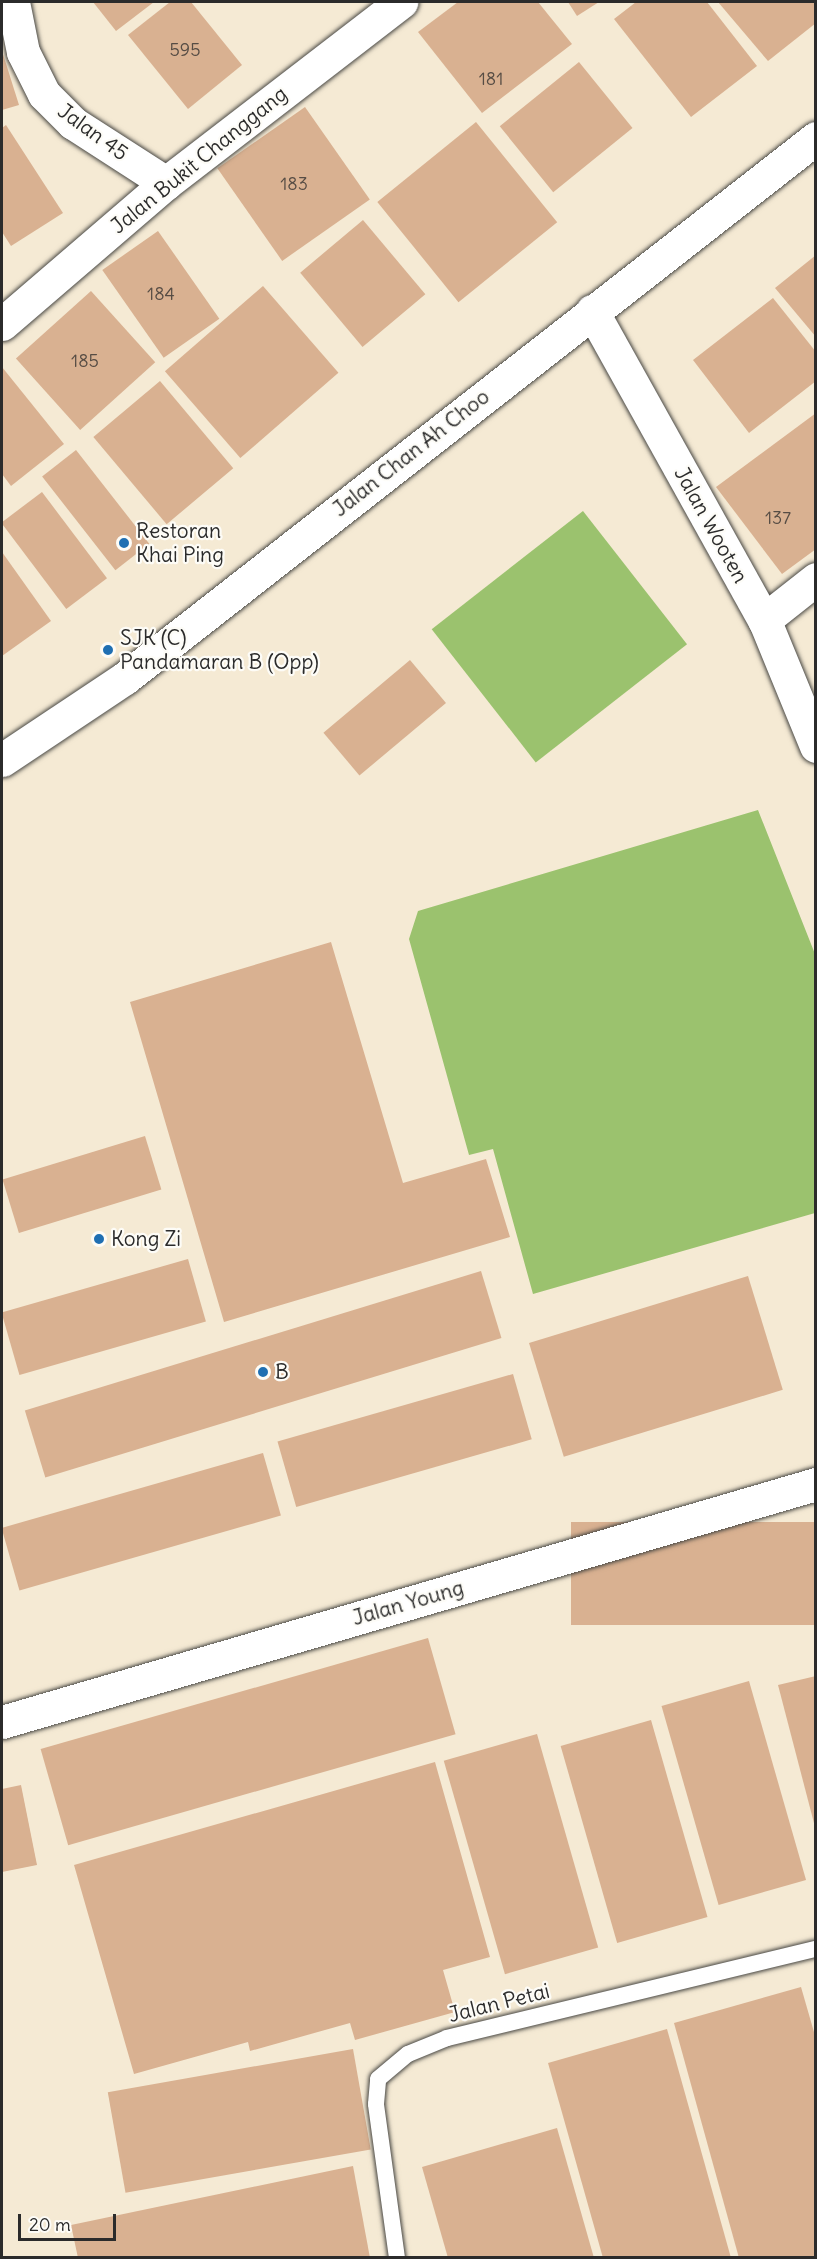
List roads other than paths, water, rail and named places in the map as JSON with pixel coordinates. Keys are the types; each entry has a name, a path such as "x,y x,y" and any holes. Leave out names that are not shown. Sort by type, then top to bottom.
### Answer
{"street":[{"name":"Jalan 45","path":"13,2 23,52 44,94 73,123 166,183"},
{"name":"Jalan Bukit Changgang","path":"2,324 166,183 400,2"},
{"name":"Jalan Chan Ah Choo","path":"4,759 125,678 816,138"},
{"name":"Jalan Wooten","path":"592,311 764,620 816,746"},
{"path":"764,620 816,579"},
{"name":"Jalan Young","path":"2,1722 816,1484"}],"lane":[{"name":"Jalan Petai","path":"397,2258 379,2154 376,2104 378,2079 408,2054 447,2038 816,1949"}],"place":[{"name":"Restoran Khai Ping","path":"124,543"},
{"name":"SJK (C) Pandamaran B (Opp)","path":"108,650"},
{"name":"Kong Zi","path":"99,1239"},
{"name":"B","path":"263,1372"}]}
